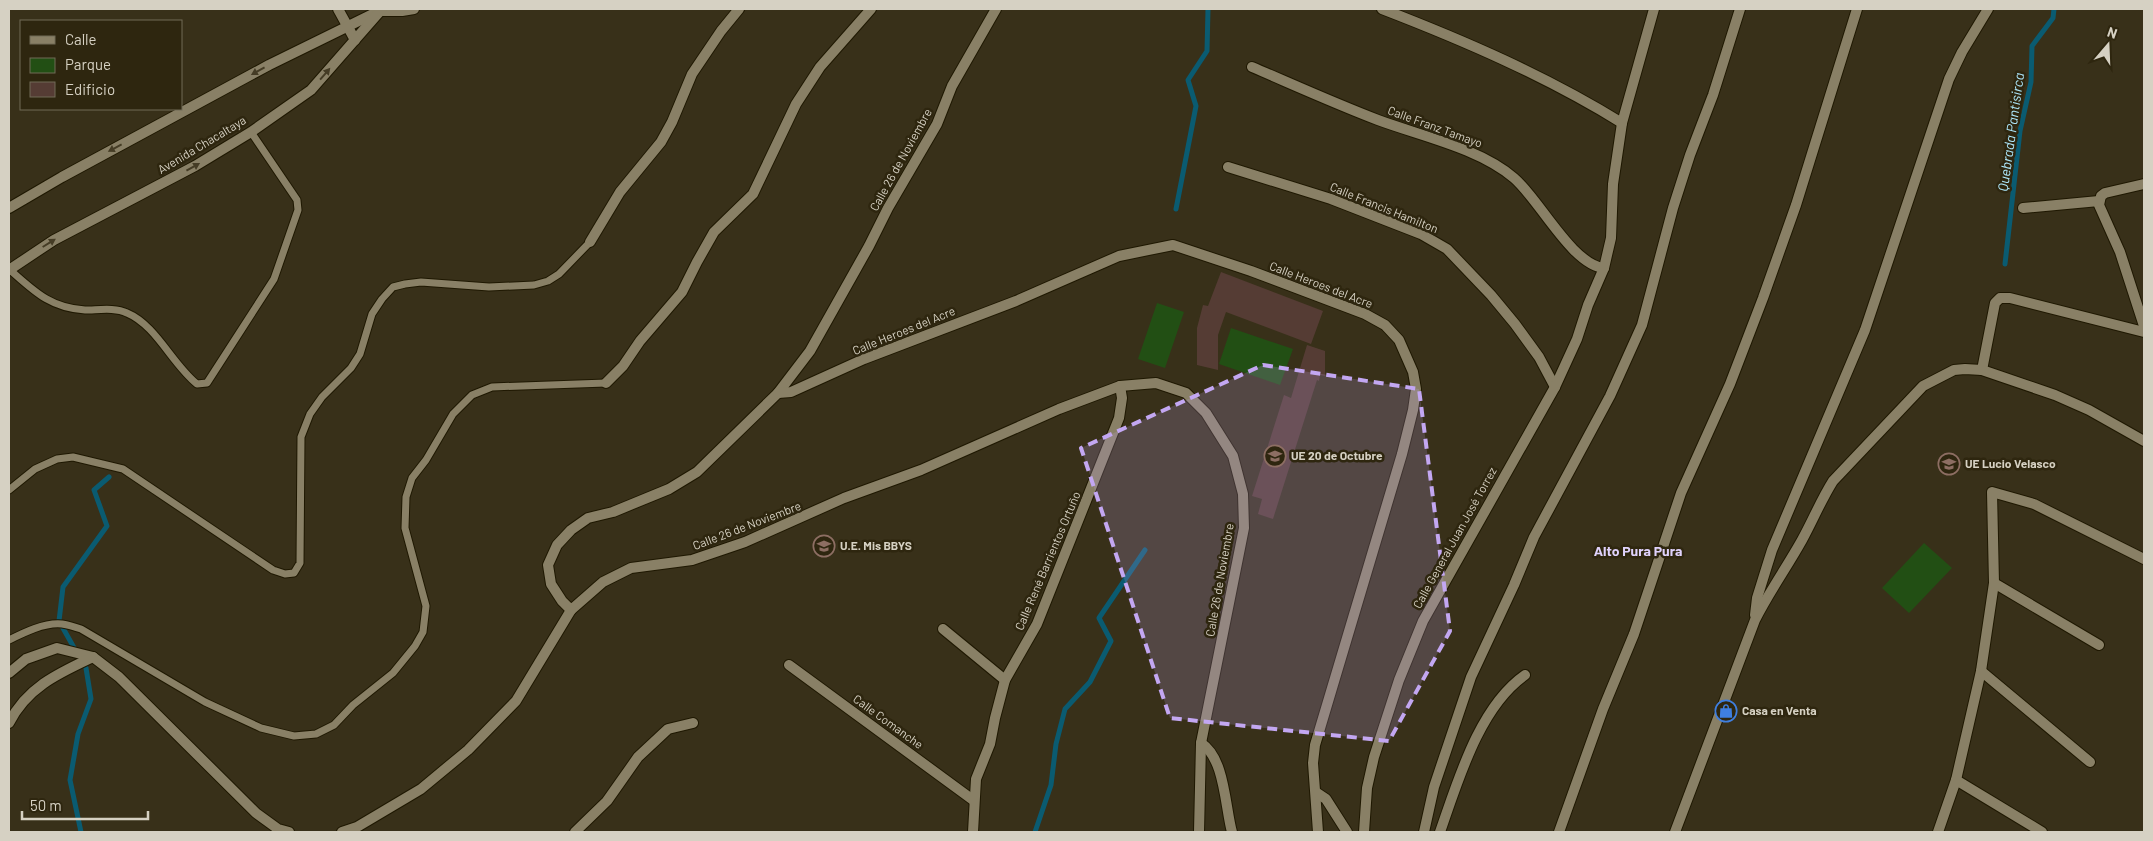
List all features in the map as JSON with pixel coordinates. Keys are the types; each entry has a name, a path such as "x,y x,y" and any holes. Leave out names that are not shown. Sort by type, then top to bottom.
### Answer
{"street":[{"path":"338,9 355,40"},
{"path":"9,208 62,177 269,65 348,26 381,10 402,11 414,9"},
{"path":"590,242 620,192 661,142 672,122 692,74 721,31 739,9"},
{"path":"606,383 623,366 640,341 682,292 714,232 753,194 796,104 815,74 871,9"},
{"name":"Calle 26 de Noviembre","path":"996,9 952,86 937,124 888,208 869,246 810,351 778,392 697,472 669,489 612,512 588,518 566,535 557,545 548,565 551,584 562,601 572,610 603,582 631,568 692,560 745,542 844,498 921,470 1059,409 1120,386 1156,383 1186,393 1206,413 1233,456 1243,494 1244,528 1201,743 1199,832"},
{"path":"1382,9 1533,73 1579,96 1622,123"},
{"name":"Calle General Juan José Torrez","path":"1364,832 1366,788 1374,757 1399,680 1423,621 1555,387 1577,340 1588,306 1604,268 1611,238 1613,184 1622,123 1654,9"},
{"path":"1424,832 1434,787 1471,677 1534,537 1610,396 1642,325 1675,199 1713,95 1740,9"},
{"path":"1559,832 1603,709 1634,634 1682,493 1730,384 1763,298 1799,196 1857,9"},
{"path":"1755,620 1757,598 1772,550 1865,330 1949,78 1988,9"},
{"name":"Avenida Chacaltaya","path":"9,270 54,240 196,166 251,132 311,90 381,10"},
{"name":"Calle Franz Tamayo","path":"1252,67 1378,120 1475,154 1514,178 1573,249 1585,261 1598,268 1604,268"},
{"name":"Calle Francis Hamilton","path":"1228,167 1331,199 1421,234 1447,248 1515,324 1539,357 1555,387"},
{"path":"2144,184 2105,193 2099,201 2100,208 2120,252 2144,326"},
{"path":"2023,208 2099,201"},
{"name":"Calle Heroes del Acre","path":"778,392 791,392 864,359 1016,301 1120,256 1174,246 1251,271 1365,314 1385,325 1399,340 1407,355 1416,389 1402,454 1315,745 1313,763 1318,832"},
{"path":"1982,370 1995,303 2000,298 2010,298 2144,332"},
{"path":"1675,832 1755,620 1768,595 1802,541 1822,498 1833,481 1923,386 1954,370 1982,370 2055,395 2089,410 2144,441"},
{"name":"Calle René Barrientos Ortuño","path":"973,832 973,800 977,773 990,744 1005,680 1037,624 1119,418 1122,398 1120,386"},
{"path":"1938,832 1956,780 1981,671 1994,583 1992,492 2034,504 2144,559"},
{"path":"1994,583 2098,645"},
{"path":"342,832 357,828 421,789 468,750 516,701 572,610"},
{"path":"943,630 1005,680"},
{"path":"9,673 26,659 57,648 93,656 119,677 256,813 278,829 289,832"},
{"path":"9,723 28,695 51,677 93,656"},
{"name":"Calle Comanche","path":"788,665 973,800"},
{"path":"1981,671 2090,762"},
{"path":"1440,832 1462,770 1492,709 1514,683 1525,675"},
{"path":"575,832 607,801 638,757 668,729 693,723"},
{"path":"1201,743 1212,752 1217,765 1232,832"},
{"path":"1956,780 2042,832"},
{"path":"1316,792 1326,799 1347,832"}],"lane":[{"path":"9,270 44,299 66,308 120,310 142,320 185,374 197,384 207,382 274,279 298,210 297,200 251,132"},
{"path":"9,490 35,469 57,458 72,457 122,470 273,570 285,574 294,574 300,563 302,437 310,414 322,397 351,368 360,354 372,314 382,299 393,287 421,282 489,287 534,285 548,281 559,274 590,242"},
{"path":"9,640 52,624 61,624 81,629 205,702 261,728 294,736 316,734 334,725 353,705 393,673 415,646 423,632 426,606 406,528 406,497 412,478 426,460 453,414 472,395 492,387 606,383"}],"highlighted area":[{"path":"1263,365 1419,389 1450,631 1389,741 1170,718 1081,448"}],"green space":[{"path":"1157,303 1184,312 1165,368 1138,359"},
{"path":"1231,328 1293,349 1280,385 1219,364"},
{"path":"1924,543 1952,568 1909,613 1882,588"}],"building":[{"path":"1221,272 1323,311 1311,344 1226,312 1218,335 1218,370 1197,365 1197,328 1203,305 1208,306"},
{"path":"1307,345 1325,351 1325,376 1320,375 1319,381 1317,380 1273,519 1258,514 1262,499 1252,496 1284,395 1291,398"}],"waterway":[{"path":"1176,209 1196,106 1188,80 1207,51 1208,9"},
{"name":"Quebrada Pantisirca","path":"2005,264 2020,131 2031,82 2032,46 2053,18 2054,9"},
{"path":"77,653 59,621 63,587 107,526 94,490 109,477"},
{"path":"1035,832 1051,785 1056,744 1065,709 1090,682 1111,641 1099,618 1145,550"},
{"path":"81,832 70,780 78,734 91,699 86,668 83,662"}],"place":[{"name":"UE 20 de Octubre","path":"1275,456"},
{"name":"UE Lucio Velasco","path":"1949,464"},
{"name":"U.E. Mis BBYS","path":"824,546"},
{"name":"Casa en Venta","path":"1726,711"}],"district":[{"name":"Alto Pura Pura","path":"1638,551"}]}
